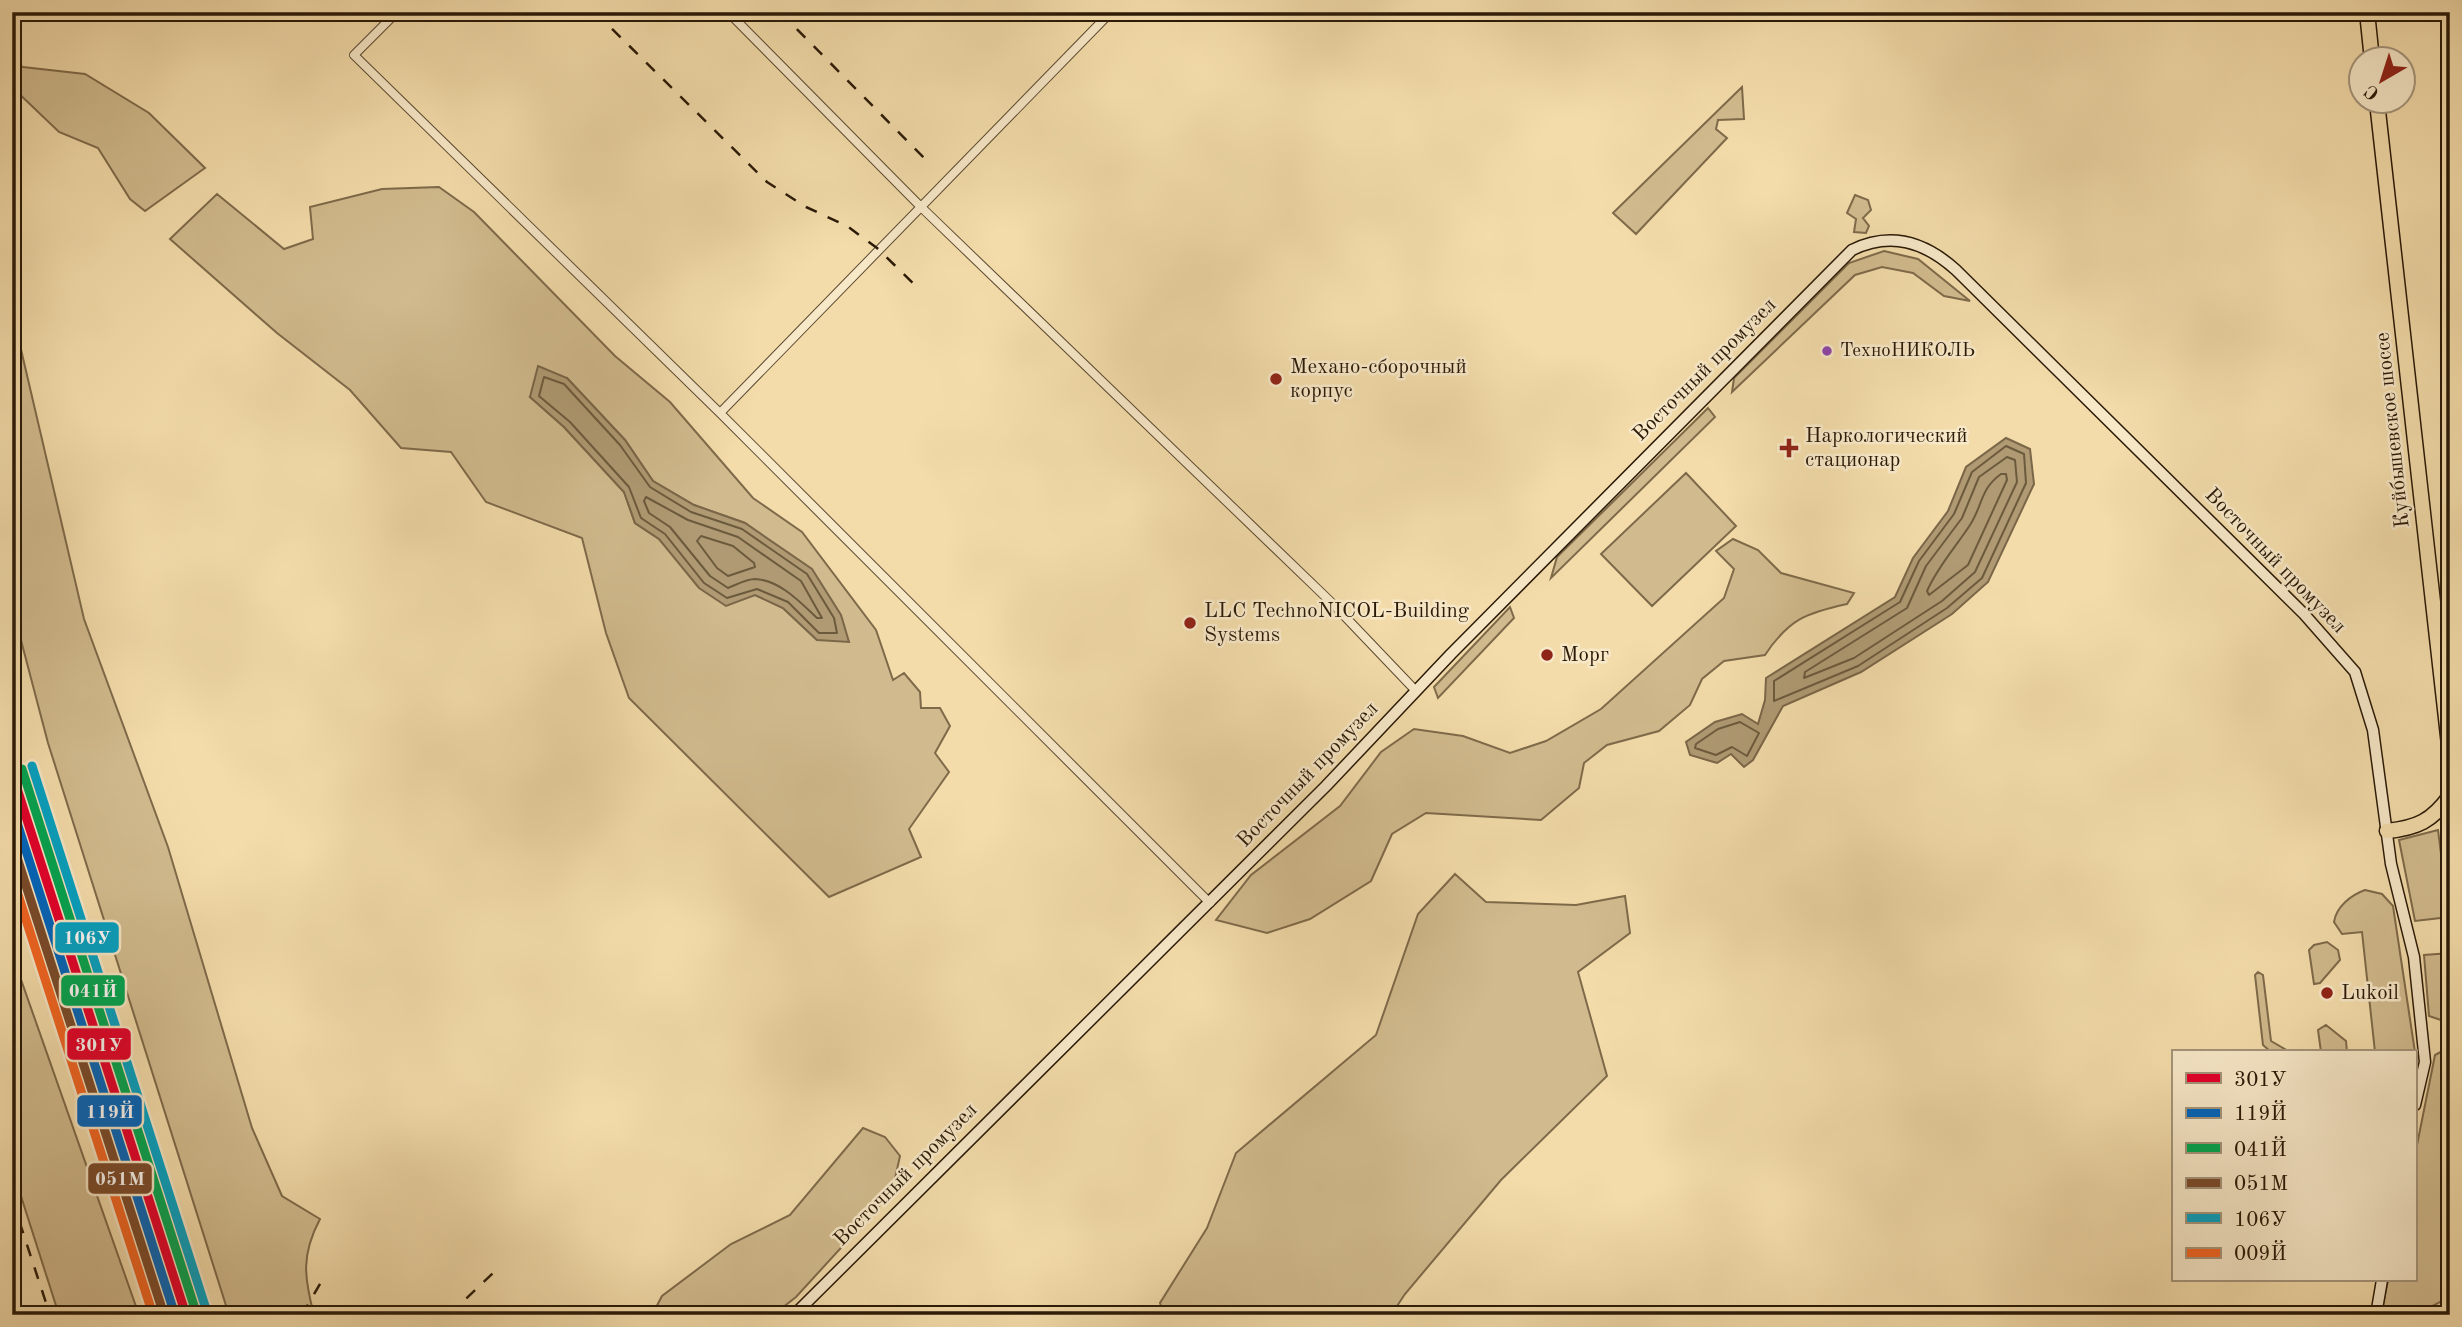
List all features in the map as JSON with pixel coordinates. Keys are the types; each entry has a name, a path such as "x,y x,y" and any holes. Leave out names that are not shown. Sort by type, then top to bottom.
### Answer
{"highway":[{"path":"2367,12 2371,46"},
{"name":"Куйбышевское шоссе","path":"2379,116 2450,754"},
{"path":"2387,831 2418,826 2429,821 2450,796"}],"street":[{"path":"397,12 355,55 720,413 1210,903"},
{"path":"728,12 922,206 1333,604 1416,691"},
{"path":"720,413 1111,12"},
{"name":"Восточный промузел","path":"794,1315 1210,903 1852,250 1869,242 1905,240 1934,251 1956,270 2304,614 2355,672 2373,730 2391,864 2414,957 2425,1062 2416,1101"},
{"path":"2376,1315 2382,1282"}],"shaded area":[{"path":"12,60 23,67 85,74 149,113 205,168 145,211 130,199 98,148 59,132 12,87"},
{"path":"1742,87 1744,119 1718,120 1716,129 1727,138 1636,234 1613,213"},
{"path":"439,187 474,212 615,356 670,402 753,498 802,532 876,630 893,680 904,673 920,692 921,708 940,708 950,726 935,753 949,772 909,829 921,857 829,897 629,698 606,633 582,538 486,502 451,452 401,448 350,390 277,333 170,239 217,194 284,249 313,239 310,207 382,189","holes":["567,378 625,440 653,481 694,505 745,523 763,537 817,640 783,608 677,558 659,539 635,523 624,492 564,427 530,397"]},
{"path":"1855,195 1868,200 1871,210 1863,218 1869,226 1866,233 1854,232 1856,219 1847,213"},
{"path":"1884,251 1918,259 1970,301 1944,296 1913,273 1882,267 1855,275 1732,392 1734,378 1849,263"},
{"path":"12,311 84,619 168,847 252,1128 282,1196 320,1219 310,1244 306,1266 314,1315 229,1315 48,743 12,606"},
{"path":"1708,408 1715,417 1551,578 1557,557"},
{"path":"1686,473 1736,526 1652,606 1601,554"},
{"path":"1733,539 1758,550 1781,573 1854,593 1847,604 1809,615 1791,625 1765,655 1724,661 1702,679 1690,705 1659,731 1607,745 1584,763 1579,788 1541,820 1426,813 1392,834 1371,881 1310,919 1267,933 1216,920 1251,875 1340,806 1381,752 1414,729 1463,736 1510,753 1546,741 1601,709 1724,598 1734,569 1716,551"},
{"path":"1510,607 1514,618 1438,698 1434,687"},
{"path":"2438,830 2449,917 2415,921 2399,840"},
{"path":"1455,874 1486,902 1576,905 1625,896 1630,933 1578,972 1607,1076 1501,1180 1405,1294 1391,1315 1164,1315 1160,1303 1207,1228 1236,1153 1376,1035 1418,914"},
{"path":"2365,890 2382,894 2393,906 2415,1050 2375,1050 2362,932 2342,934 2334,922 2345,902"},
{"path":"2327,942 2338,950 2340,960 2320,983 2314,984 2309,950 2314,945"},
{"path":"2450,953 2450,1023 2429,1016 2424,955"},
{"path":"12,954 139,1315 59,1315 12,1168"},
{"path":"2258,972 2263,975 2271,1041 2287,1050 2269,1050 2263,1045 2255,975"},
{"path":"2326,1025 2346,1041 2347,1050 2321,1050 2318,1030"},
{"path":"2450,1047 2450,1297 2415,1315 2381,1315 2388,1282 2416,1282 2416,1150 2435,1055"},
{"path":"863,1128 885,1137 900,1156 892,1192 796,1297 773,1315 652,1315 662,1296 731,1244 790,1215"}],"water":[{"path":"538,366 567,378 625,440 653,481 694,505 745,523 812,569 841,615 849,642 817,640 783,608 755,595 726,606 699,588 659,539 635,523 624,492 564,427 530,397"},
{"path":"2006,438 2030,449 2034,484 1988,582 1952,614 1861,672 1783,706 1753,760 1744,767 1731,754 1717,763 1690,755 1686,742 1715,722 1742,714 1758,724 1765,700 1766,678 1895,597 1913,558 1948,511 1966,467"}],"railway":[{"path":"595,12 767,182 806,207 847,226 877,248 917,287"},
{"path":"780,12 929,163"},
{"path":"12,737 198,1315"},
{"path":"12,1199 50,1315"},
{"path":"449,1315 493,1273"},
{"path":"302,1315 324,1277"}],"transit line":[{"name":"106У","path":"32,766 206,1309"},
{"name":"041Й","path":"22,769 196,1312"},
{"name":"301У","path":"12,773 186,1315"},
{"name":"119Й","path":"12,807 175,1315"},
{"name":"051М","path":"12,842 164,1315"},
{"name":"009Й","path":"12,876 153,1315"}],"place":[{"name":"ТехноНИКОЛЬ","path":"1827,351"},
{"name":"Механо-сборочный корпус","path":"1276,379"},
{"name":"Наркологический стационар","path":"1789,448"},
{"name":"LLC TechnoNICOL-Building Systems","path":"1190,623"},
{"name":"Морг","path":"1547,655"},
{"name":"Lukoil","path":"2327,993"}]}
